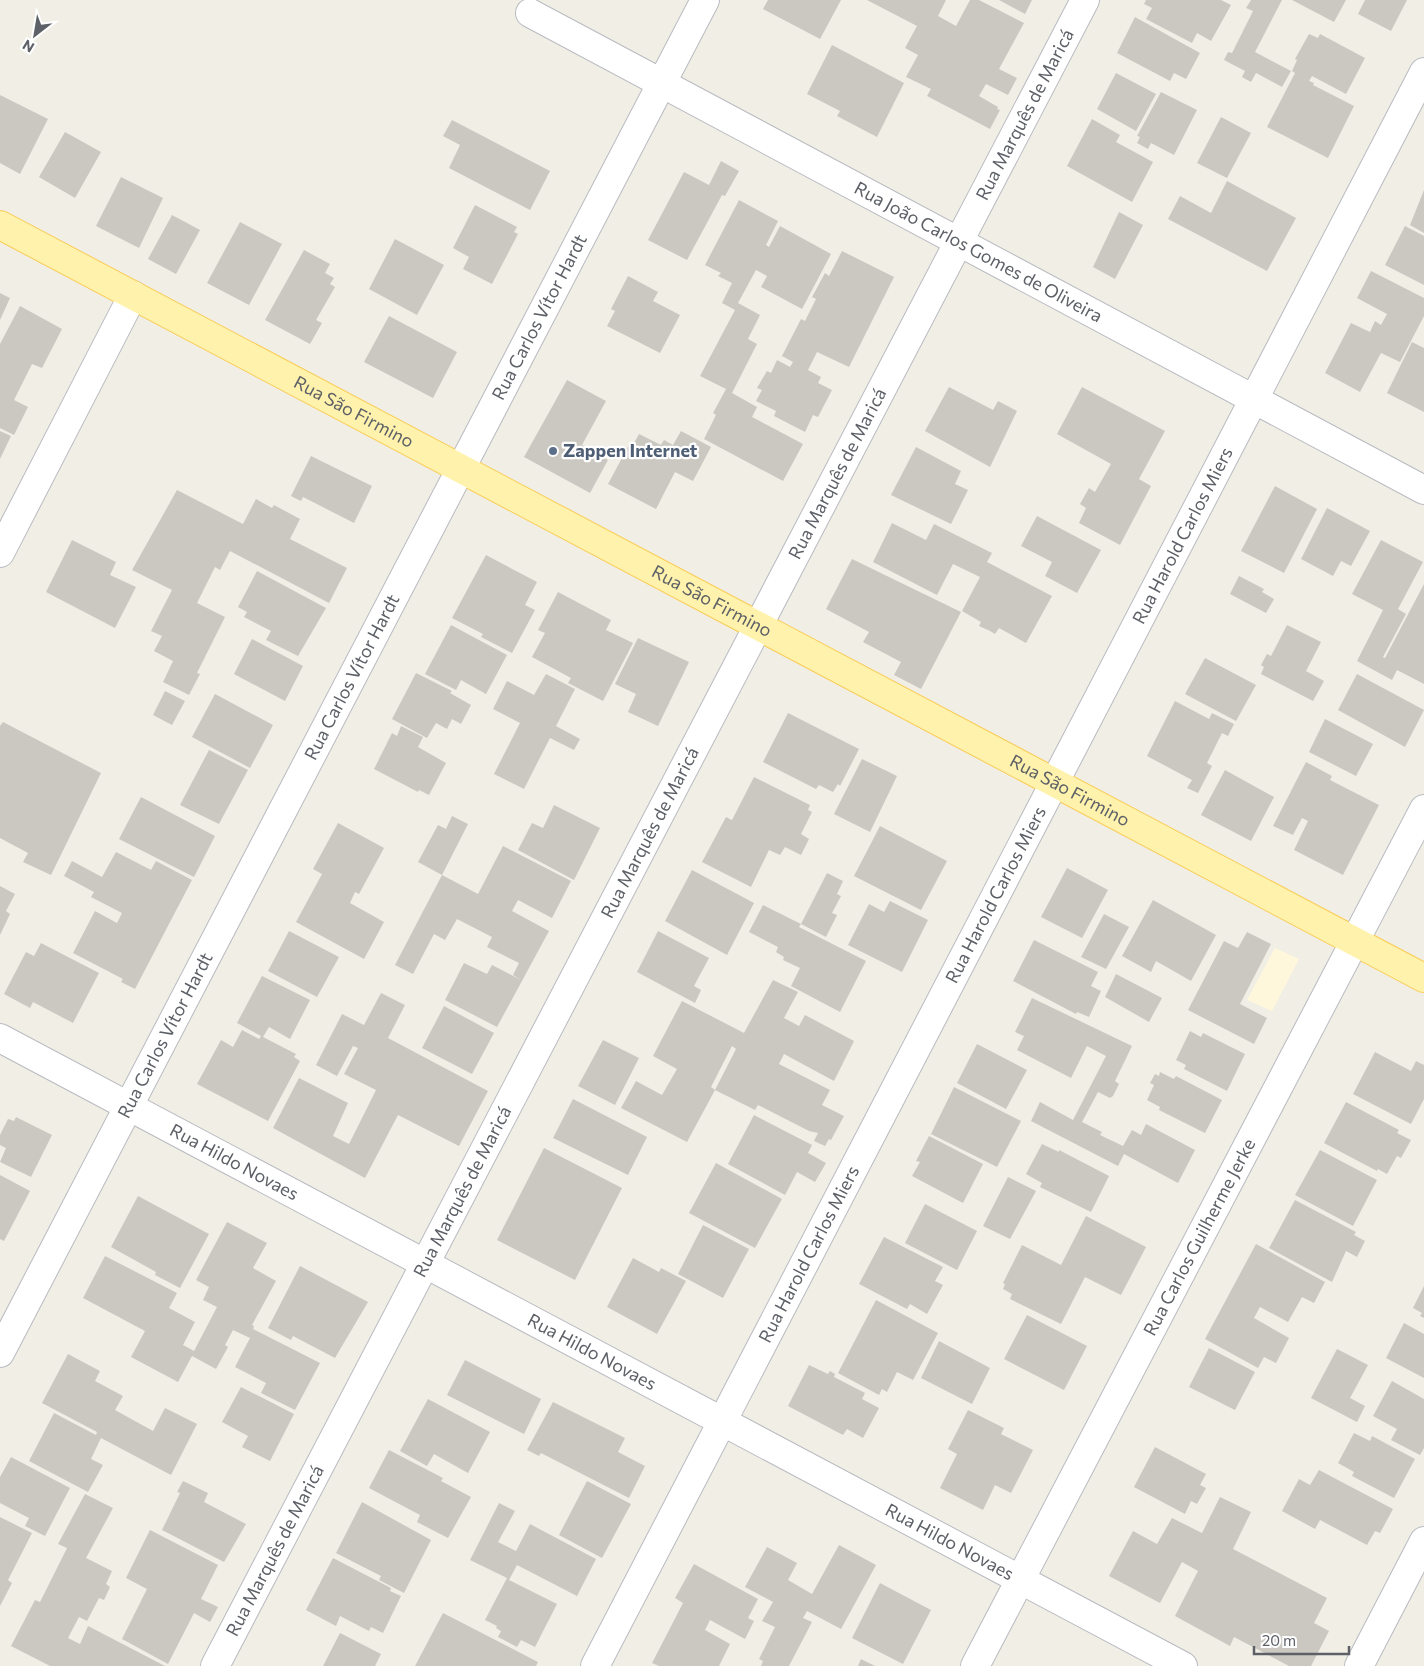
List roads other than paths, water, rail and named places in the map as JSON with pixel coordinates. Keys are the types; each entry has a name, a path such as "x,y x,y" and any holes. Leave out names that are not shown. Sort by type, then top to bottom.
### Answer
{"main road":[{"name":"Rua São Firmino","path":"0,225 1424,978"}],"street":[{"name":"Rua Carlos Vítor Hardt","path":"0,1353 705,0"},
{"name":"Rua Marquês de Maricá","path":"216,1666 1085,0"},
{"name":"Rua João Carlos Gomes de Oliveira","path":"530,13 1424,490"},
{"name":"Rua Harold Carlos Miers","path":"595,1666 1424,72"},
{"path":"0,553 133,296"},
{"name":"Rua Carlos Guilherme Jerke","path":"975,1666 1424,809"},
{"name":"Rua Hildo Novaes","path":"0,1038 1183,1666"},
{"path":"1359,1666 1424,1541"}],"place":[{"name":"Zappen Internet","path":"553,451"}]}
